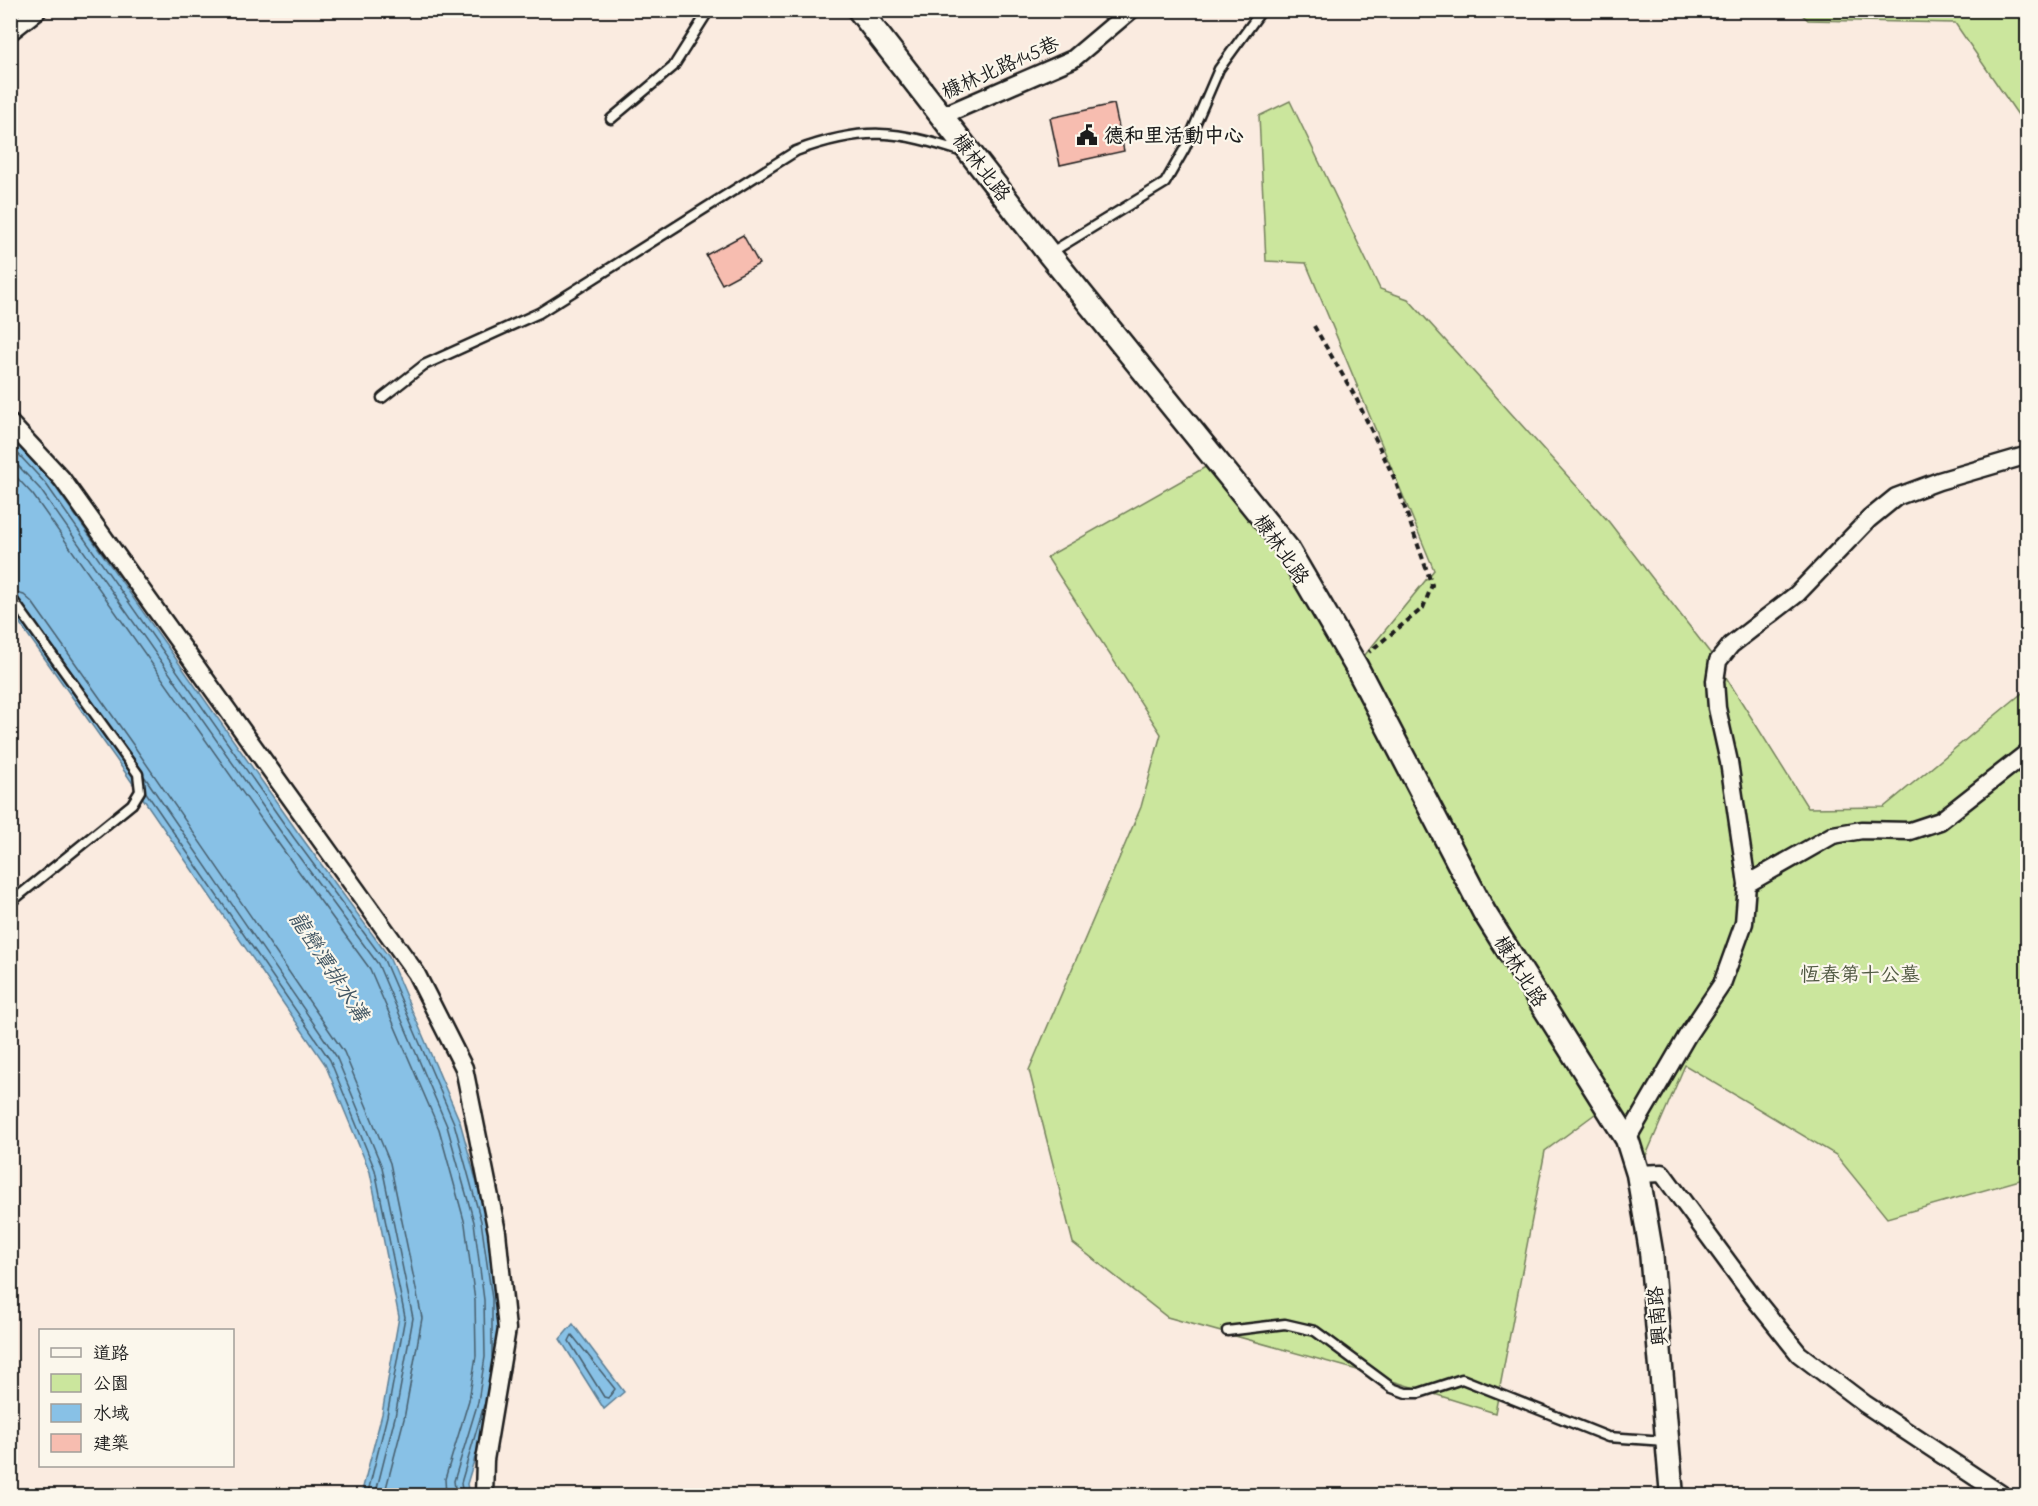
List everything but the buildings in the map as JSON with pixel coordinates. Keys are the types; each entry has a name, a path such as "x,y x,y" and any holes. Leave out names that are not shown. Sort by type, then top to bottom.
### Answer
{"street":[{"path":"10,32 38,10"},
{"name":"槺林北路","path":"860,10 1049,254 1287,548 1356,666 1484,912 1627,1139"},
{"name":"槺林北路145巷","path":"942,116 1073,59 1131,10"},
{"path":"10,423 62,479 416,973 464,1068 497,1232 507,1329 485,1460 484,1496"},
{"path":"1627,1139 1687,1036 1722,984 1744,923 1747,884 1729,762 1717,708 1715,681 1718,661 1731,645 1797,594 1869,519 1896,497 1939,481 2028,455"},
{"path":"1747,884 1833,835 1862,830 1910,831 1931,825 2028,752"},
{"name":"興南路","path":"1627,1139 1638,1174 1651,1251 1672,1496"},
{"path":"1638,1174 1662,1173 1758,1303 1800,1354 1865,1404 2004,1496"}],"lane":[{"path":"611,119 674,67 709,10"},
{"path":"1049,254 1165,183 1185,148 1219,69 1262,10"},
{"path":"382,398 424,364 539,313 796,151 856,133 887,132 927,140 972,155"},
{"path":"10,596 138,774 140,791 132,804 10,902"},
{"path":"1227,1331 1285,1324 1315,1331 1392,1388 1406,1393 1419,1393 1462,1379 1608,1437 1668,1441"}],"path":[{"path":"1314,326 1356,398 1395,480 1432,585 1423,608 1379,642 1356,666"}],"green space":[{"path":"1798,11 2016,11 2027,28 2027,128 1955,23 1808,20"},
{"name":"恆春第十公墓","path":"1290,101 1380,289 1408,299 1609,522 1714,658 1808,808 1884,807 2027,689 2027,1178 1887,1218 1836,1155 1685,1065 1638,1174 1603,1108 1545,1151 1495,1413 1354,1369 1167,1317 1073,1243 1029,1070 1141,807 1161,734 1047,557 1216,461 1356,666 1434,570 1306,263 1266,261 1259,116"}],"water":[{"name":"龍巒潭排水溝","path":"10,436 51,481 299,834 389,957 460,1122 487,1220 498,1299 498,1358 491,1404 467,1484 469,1495 361,1495 382,1414 399,1317 370,1172 325,1064 116,759 11,611"},
{"path":"573,1324 624,1392 604,1409 560,1339"}],"place":[{"name":"德和里活動中心","path":"1087,135"}]}
